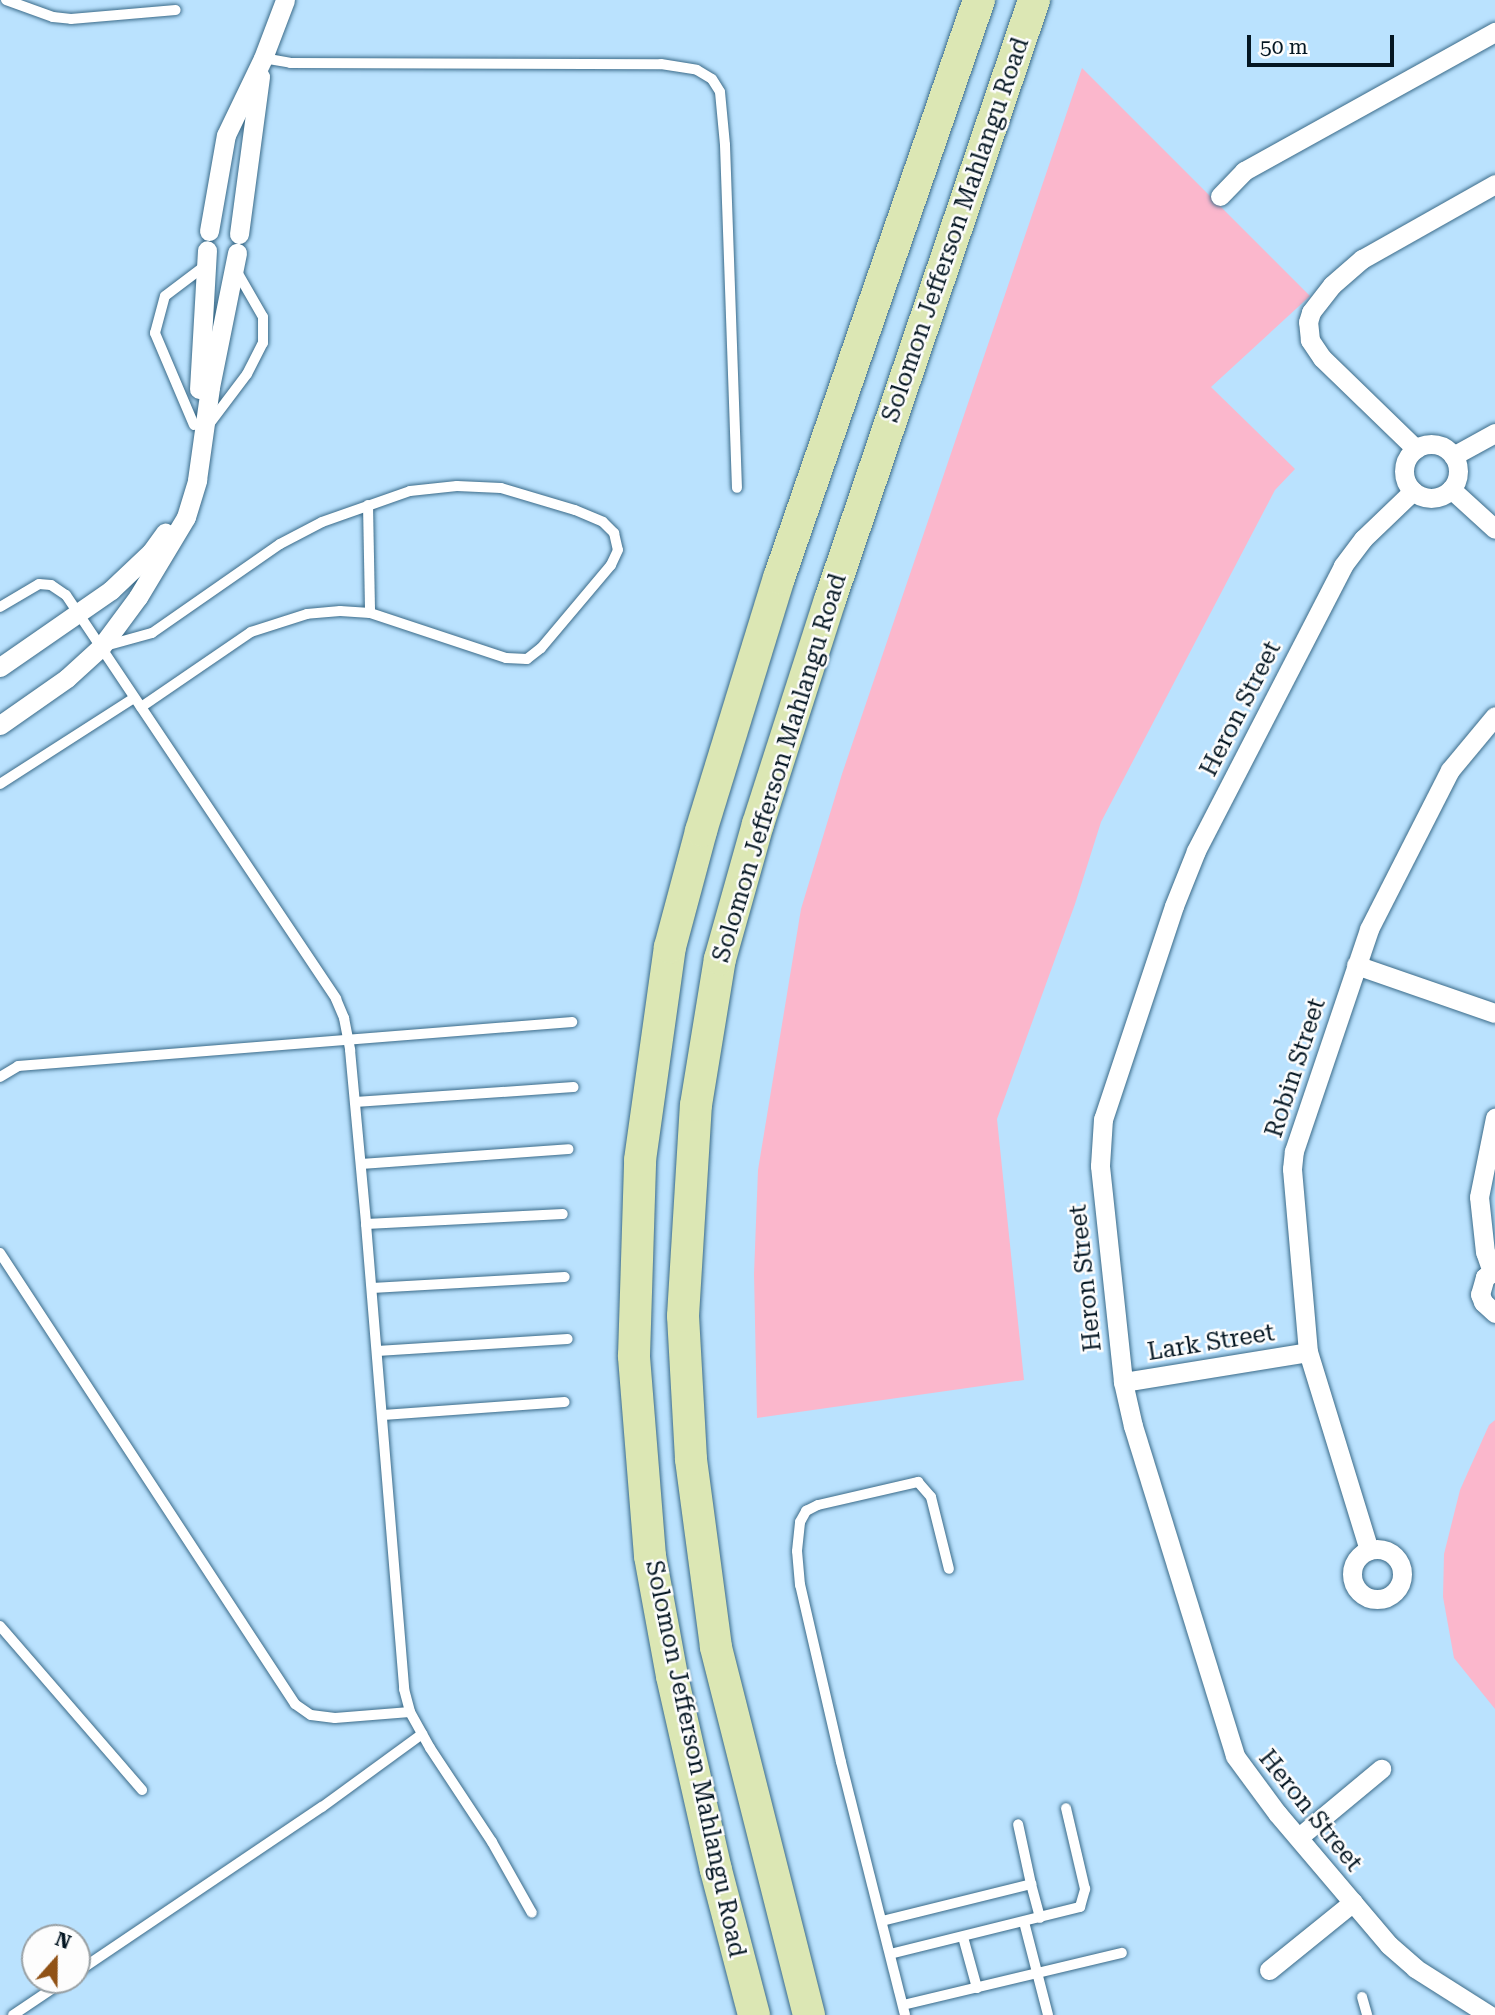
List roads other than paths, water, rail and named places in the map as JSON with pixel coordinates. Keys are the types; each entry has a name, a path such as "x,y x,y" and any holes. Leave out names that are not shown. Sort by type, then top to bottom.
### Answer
{"main road":[{"name":"Solomon Jefferson Mahlangu Road","path":"754,2015 716,1870 672,1676 650,1556 634,1356 640,1160 670,947 701,831 779,579 979,0"},
{"name":"Solomon Jefferson Mahlangu Road","path":"809,2015 716,1647 691,1459 683,1316 696,1105 720,959 758,824 830,600 1034,0"}],"street":[{"path":"0,725 67,678 101,647 138,597 186,517 197,480 207,249 226,135 263,58 285,0"},
{"path":"1220,196 1244,171 1495,32"},
{"path":"0,667 79,614 142,561 173,520 200,427 236,252 263,58"},
{"path":"1416,449 1322,358 1310,340 1308,322 1311,312 1332,285 1362,259 1495,184"},
{"path":"1453,456 1495,433"},
{"path":"1432,444 1440,446 1453,456 1457,473 1451,489 1437,497 1428,498 1413,491 1407,484 1405,464 1416,449 1432,444"},
{"path":"1451,489 1495,530"},
{"name":"Heron Street","path":"1413,491 1363,540 1343,566 1196,851 1174,906 1103,1119 1100,1166 1123,1382 1137,1439 1235,1756 1389,1945 1415,1968 1489,2015"},
{"name":"Robin Street","path":"1369,1550 1308,1352 1292,1169 1294,1152 1369,929 1450,770 1495,716"},
{"path":"1356,965 1495,1013"},
{"path":"1495,1118 1479,1197 1485,1252 1494,1271 1481,1285 1480,1294 1488,1310 1495,1313"},
{"name":"Lark Street","path":"1123,1382 1308,1352"},
{"path":"1299,1837 1381,1769"},
{"path":"1269,1970 1353,1902"}],"lane":[{"path":"6,0 53,17 71,19 176,10"},
{"path":"263,58 290,63 661,64 697,70 712,79 720,92 724,145 737,488"},
{"path":"207,249 165,296 155,333 200,427 247,374 263,343 263,317 236,252"},
{"path":"0,785 251,632 307,614 370,613 506,658 527,659 541,648 611,565 618,550 614,533 603,522 543,498 501,488 457,486 410,491 322,522 280,544 152,633 101,647"},
{"path":"368,505 370,613"},
{"path":"0,607 39,583 60,589 336,999 348,1038 355,1102 383,1415 399,1644 410,1712 492,1842 532,1913"},
{"path":"0,1077 18,1066 572,1022"},
{"path":"355,1102 573,1087"},
{"path":"360,1164 568,1149"},
{"path":"366,1224 563,1214"},
{"path":"0,1253 295,1704 311,1715 335,1718 410,1712"},
{"path":"372,1288 565,1277"},
{"path":"377,1350 568,1339"},
{"path":"383,1415 565,1402"},
{"path":"948,1569 931,1497 918,1482 818,1504 806,1511 800,1522 797,1551 800,1585 904,2010 977,1987 1122,1953"},
{"path":"0,1626 142,1790"},
{"path":"91,1963 322,1807 422,1734"},
{"path":"890,1954 1080,1907 1085,1889 1066,1808"},
{"path":"1018,1824 1040,1918"},
{"path":"881,1921 1031,1884"},
{"path":"1024,1922 1048,2015"},
{"path":"963,1937 977,1987"},
{"path":"13,2015 44,1994"},
{"path":"1362,1997 1367,2015"}]}
